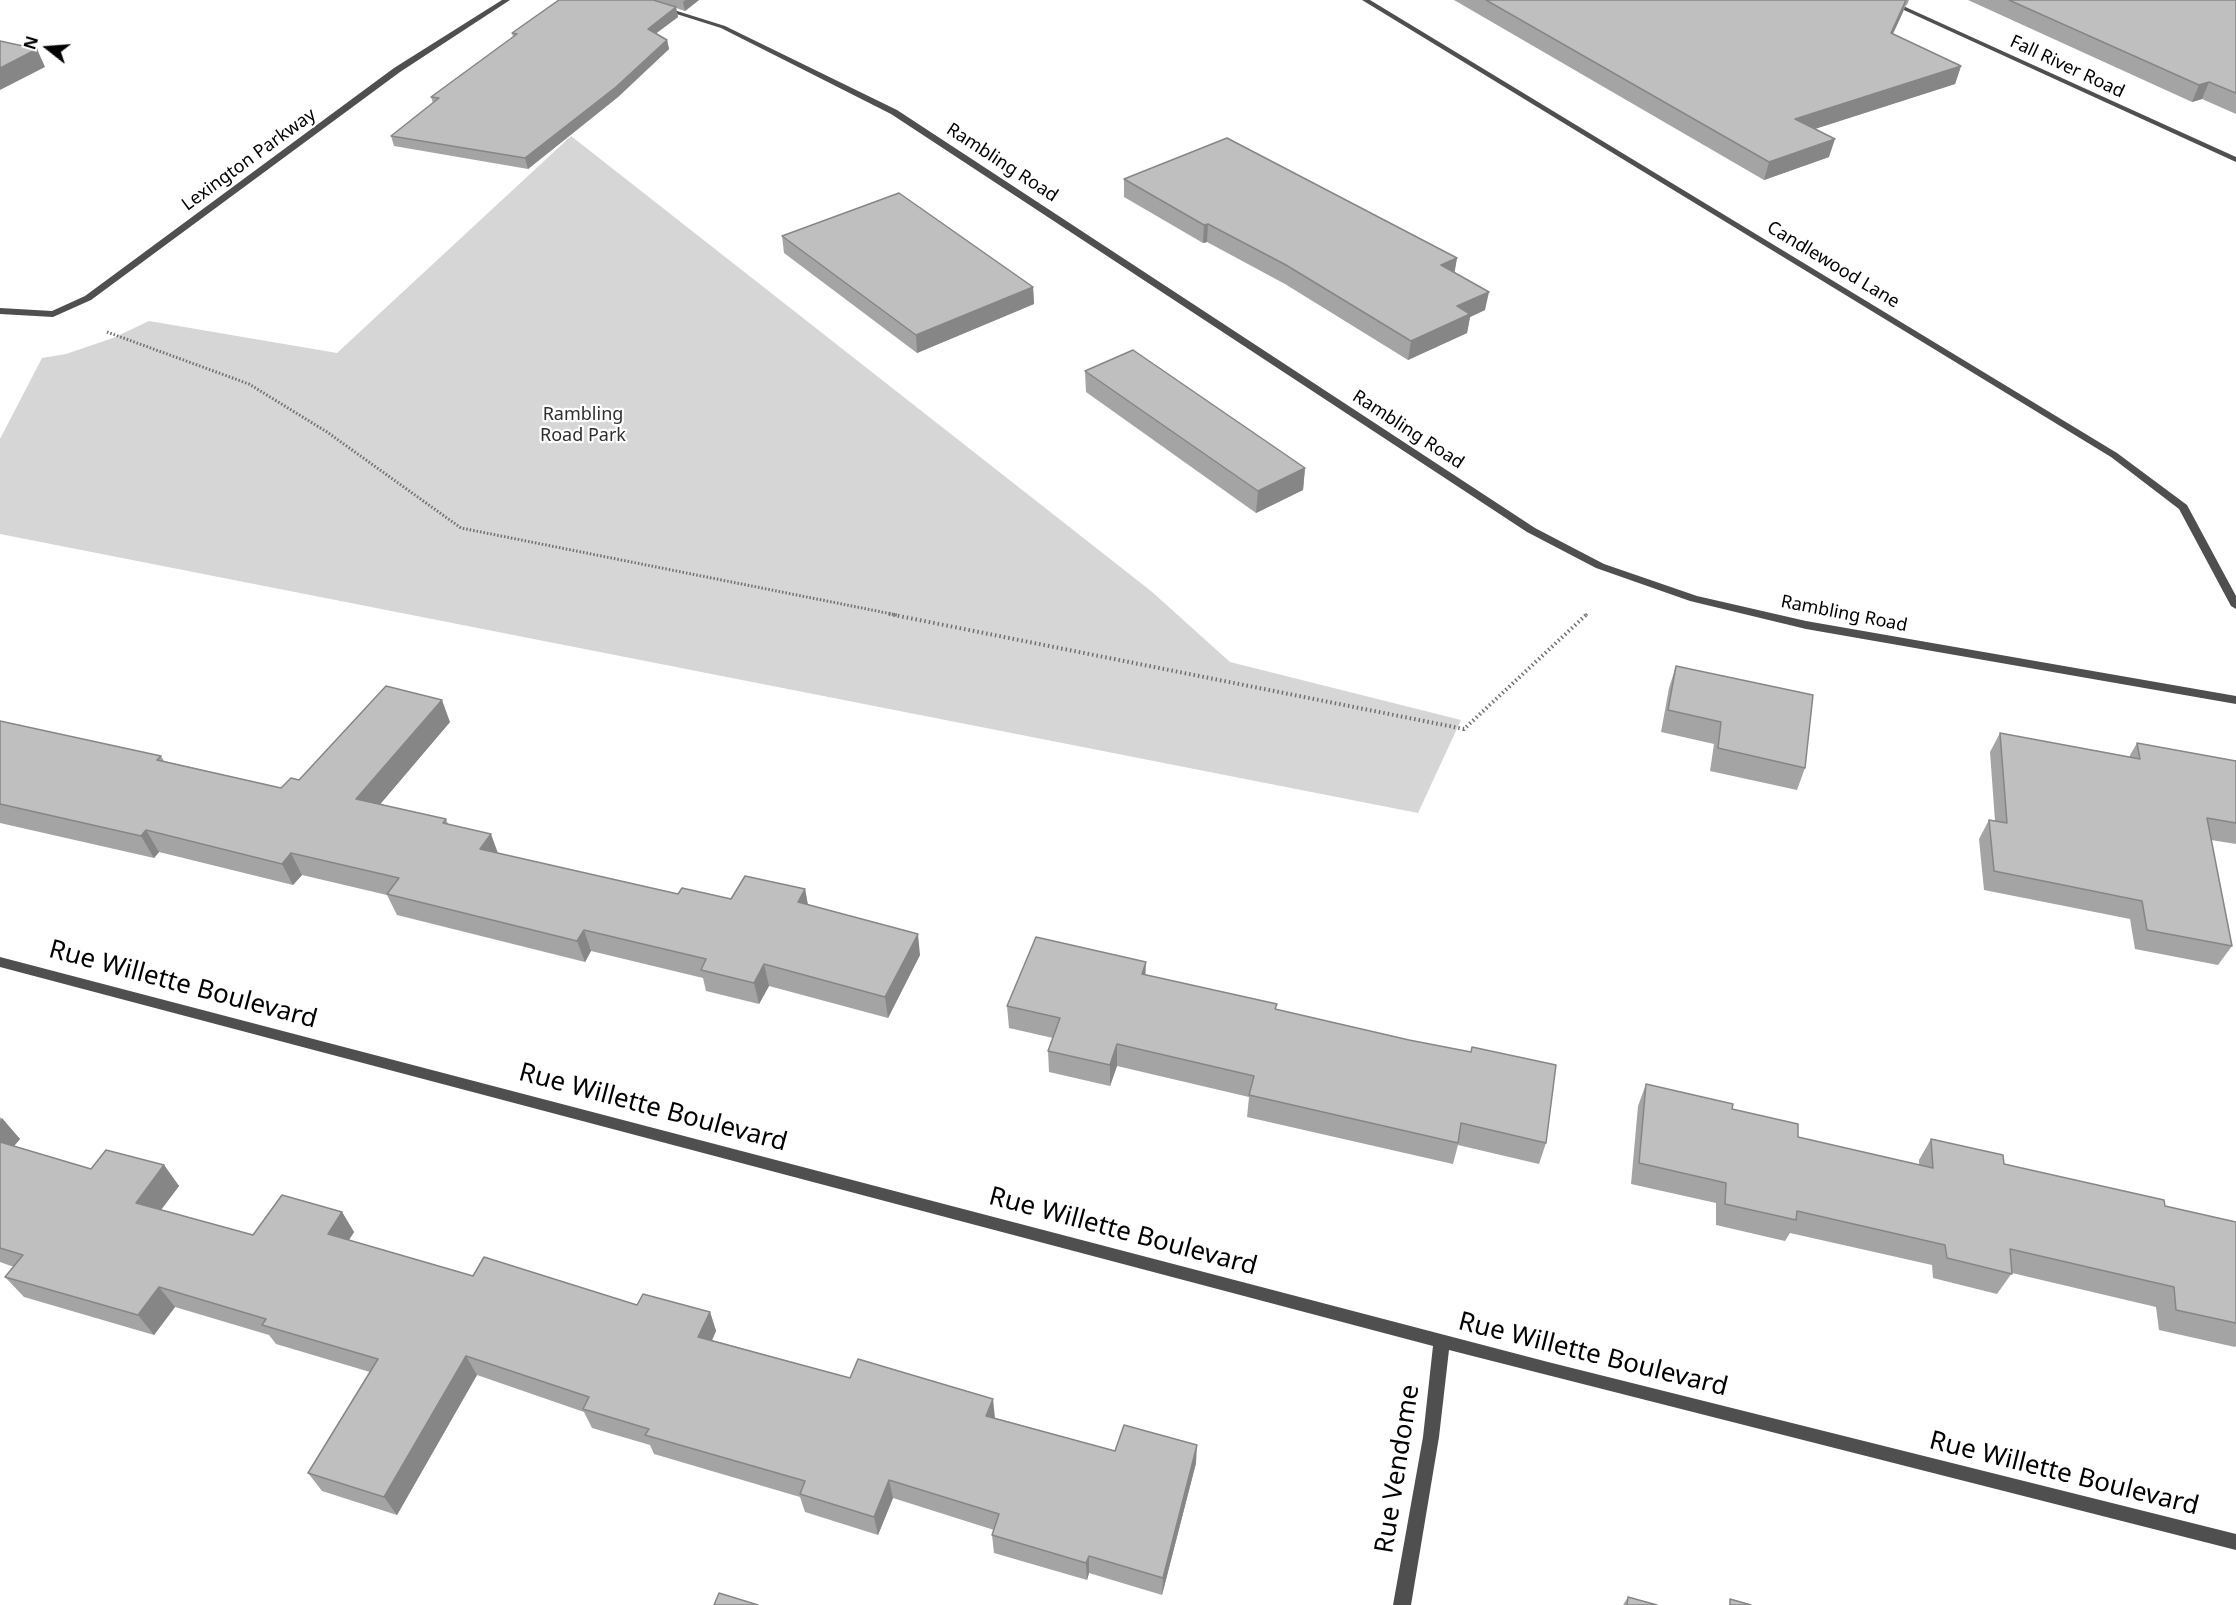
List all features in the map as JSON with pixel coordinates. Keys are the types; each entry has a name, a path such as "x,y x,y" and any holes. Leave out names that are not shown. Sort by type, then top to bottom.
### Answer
{"street":[{"name":"Lexington Parkway","path":"0,311 53,314 88,298 397,70 507,0"},
{"name":"Rambling Road","path":"635,0 723,27 894,112 1531,530 1600,566 1694,599 1806,625 2236,700"},
{"name":"Candlewood Lane","path":"1365,0 2114,455 2183,507 2236,606"},
{"name":"Fall River Road","path":"1885,0 2236,160"},
{"name":"Rue Willette Boulevard","path":"0,962 1442,1340 2236,1542"},
{"name":"Rue Vendome","path":"1402,1605 1431,1437 1442,1340"}],"path":[{"path":"108,332 249,384 327,432 461,528 1464,729 1588,613"}],"green space":[{"name":"Rambling Road Park","path":"571,136 1151,591 1230,662 1461,720 1418,813 0,534 0,439 42,358 66,354 113,338 149,321 337,353"}],"building":[{"path":"559,0 653,0 676,7 648,29 667,40 616,87 525,158 391,136 439,98 431,97 517,34 512,33"},
{"path":"1486,0 1906,0 1891,33 1961,66 1795,119 1835,139 1769,162"},
{"path":"2009,0 2236,0 2236,93 2209,82 2199,85"},
{"path":"0,41 37,49 0,68"},
{"path":"1227,138 1457,258 1441,265 1489,292 1457,306 1470,314 1411,341 1286,265 1208,224 1204,225 1124,179"},
{"path":"899,193 1033,287 916,335 782,236"},
{"path":"1133,350 1305,468 1258,491 1085,371"},
{"path":"1676,666 1813,695 1805,768 1718,748 1721,722 1668,710"},
{"path":"386,686 442,700 356,799 446,819 443,823 491,834 480,849 678,894 682,888 731,899 745,876 805,889 798,902 918,934 885,997 764,964 754,983 701,970 706,959 584,930 577,941 387,894 399,878 291,853 282,864 146,830 141,836 0,804 0,721 161,756 157,760 281,788 291,778 299,780"},
{"path":"2000,733 2140,759 2137,743 2236,761 2236,823 2207,818 2232,946 2147,930 2142,901 1994,871 1989,820 2007,823"},
{"path":"1036,937 1146,962 1142,974 1277,1004 1275,1009 1409,1040 1471,1052 1472,1047 1556,1065 1546,1143 1461,1123 1458,1143 1249,1095 1254,1076 1117,1044 1110,1065 1048,1051 1060,1018 1007,1006"},
{"path":"1646,1084 1733,1104 1732,1109 1798,1124 1798,1137 1933,1168 1931,1139 2003,1155 2004,1164 2164,1200 2165,1206 2236,1222 2236,1323 2176,1310 2174,1287 2010,1249 2012,1274 1947,1258 1945,1245 1797,1211 1796,1220 1725,1204 1726,1183 1639,1163"},
{"path":"0,1142 91,1169 106,1150 164,1165 136,1203 253,1235 282,1195 342,1212 328,1234 473,1276 484,1257 637,1305 643,1294 710,1312 698,1337 850,1378 858,1359 993,1399 986,1416 1115,1451 1124,1425 1197,1445 1163,1578 1089,1556 1086,1563 992,1535 999,1514 889,1480 874,1517 800,1494 805,1481 645,1435 649,1429 583,1409 589,1397 466,1356 384,1497 308,1473 378,1359 262,1325 266,1319 159,1287 138,1315 5,1277 23,1255 0,1248"},
{"path":"719,1593 758,1605 714,1605"},
{"path":"1628,1597 1657,1605 1627,1605"},
{"path":"1730,1599 1751,1605 1730,1605"}]}
